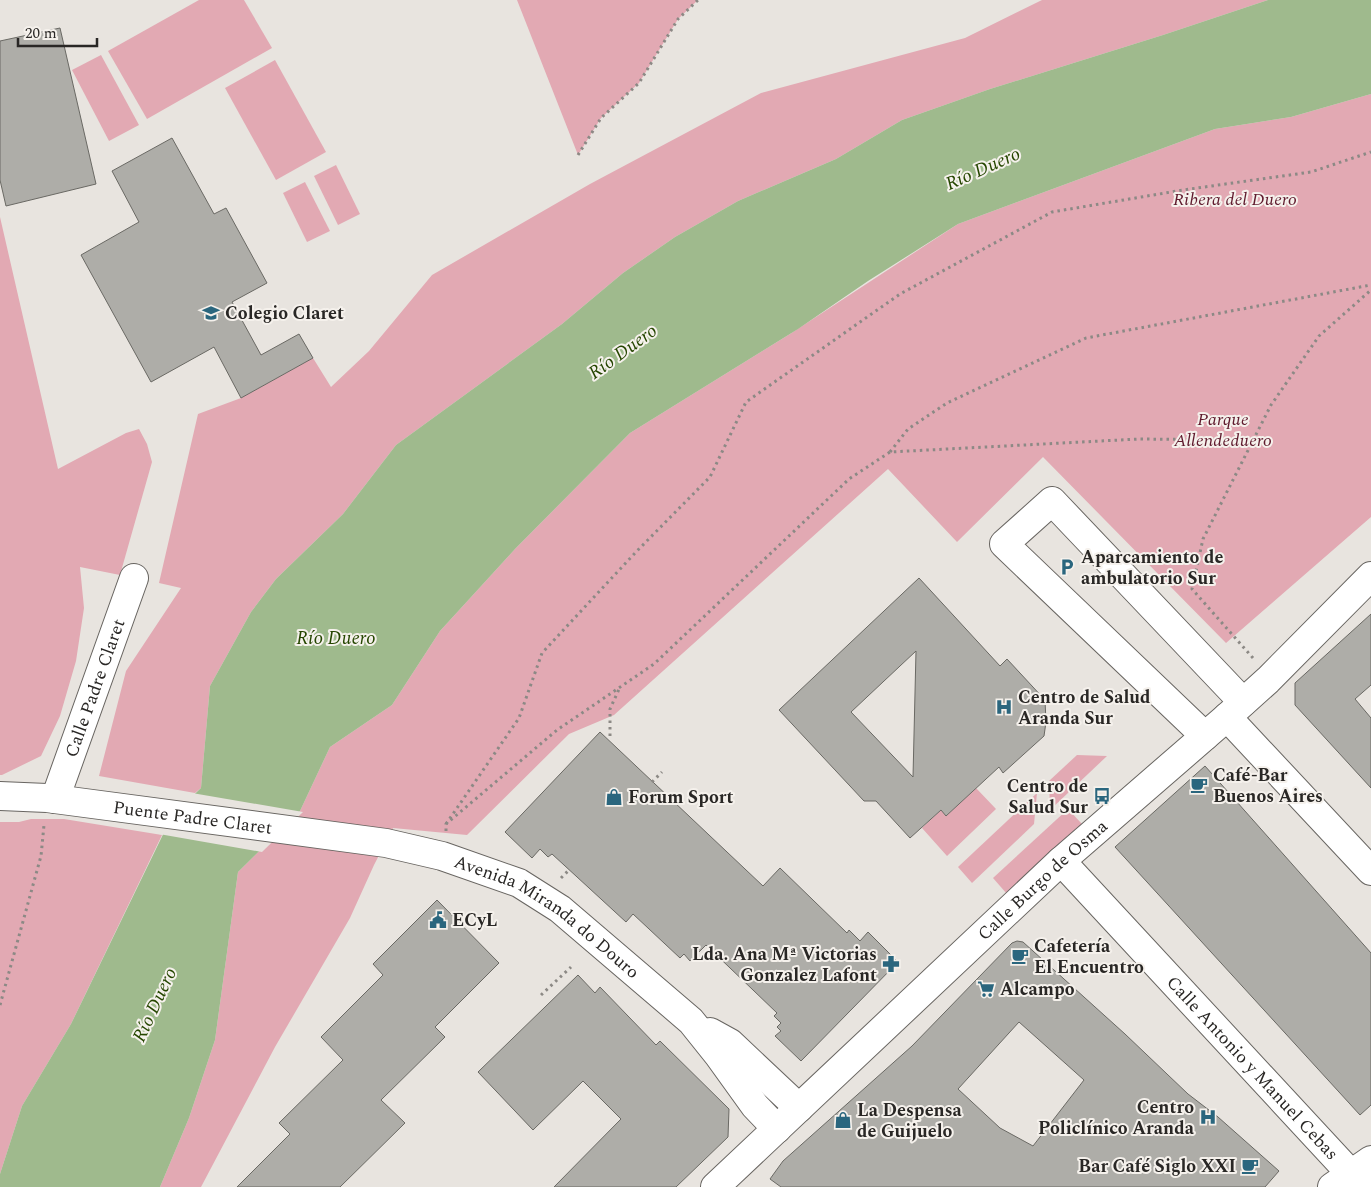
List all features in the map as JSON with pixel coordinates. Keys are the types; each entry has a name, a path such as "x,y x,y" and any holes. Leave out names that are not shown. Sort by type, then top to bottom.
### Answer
{"street":[{"path":"1205,736 1004,544 1052,501 1235,710 1371,871"},
{"name":"Calle Burgo de Osma","path":"715,1187 1062,861 1268,680 1371,576"},
{"name":"Calle Padre Claret","path":"51,798 134,578"},
{"name":"Puente Padre Claret","path":"0,796 51,798 386,843"},
{"name":"Avenida Miranda do Douro","path":"386,843 442,856 519,883 560,909 691,1021 719,1056 754,1106 777,1129"},
{"name":"Calle Antonio y Manuel Cebas","path":"1062,861 1354,1177"},
{"name":"Avenida Miranda do Douro","path":"691,1021 730,1043 799,1108"}],"path":[{"path":"578,155 601,118 639,83 678,19 698,0"},
{"path":"442,856 446,824 519,718 542,653 635,552 710,477 746,402 900,294 1052,212 1183,190 1311,172 1371,152"},
{"path":"446,824 557,730 654,664 849,479 890,452 908,429 947,403 1086,338 1371,284"},
{"path":"1268,680 1256,662 1192,589 1203,539 1271,405 1319,336 1371,290"},
{"path":"890,452 1139,439 1253,440"},
{"path":"610,736 610,709 620,686"},
{"path":"652,782 662,772"},
{"path":"0,1005 41,856 51,798"},
{"path":"542,996 571,967"}],"green space":[{"path":"199,0 244,0 272,48 147,119 108,51"},
{"path":"517,0 698,0 678,19 639,83 601,118 578,155"},
{"path":"1042,0 1268,0 990,89 902,120 836,159 738,201 675,237 623,273 562,324 396,445 343,514 276,579 251,612 210,686 201,788 195,793 99,776 126,671 181,588 159,583 198,414 241,398 313,358 331,387 369,351 432,275 590,184 761,93 965,38"},
{"path":"101,55 139,125 109,141 72,70"},
{"path":"275,60 326,152 276,180 225,88"},
{"path":"1371,94 1371,517 1226,643 1043,457 957,542 888,469 614,715 569,734 467,835 393,828 350,918 275,1047 201,1187 160,1187 189,1118 215,1040 238,872 300,811 330,747 392,705 440,631 515,549 630,433 790,334 958,224 1215,129 1291,117"},
{"path":"336,165 360,214 338,225 314,176"},
{"path":"305,182 330,231 307,242 283,193"},
{"path":"0,217 58,469 126,433 139,429 147,444 152,462 120,575 80,567 84,608 76,661 60,716 41,756 2,775 0,775"},
{"path":"1077,755 1107,756 1050,810 1049,781"},
{"path":"976,788 996,809 947,856 922,828 941,810 946,816"},
{"path":"1037,793 1034,824 972,883 958,867"},
{"path":"1068,809 1082,824 1007,894 993,878"},
{"path":"31,819 64,819 162,835 71,1024 22,1106 0,1174 0,822 19,822"}],"water":[{"name":"Río Duero","path":"1268,0 1371,0 1371,94 1291,117 1215,129 958,224 868,281 798,329 630,433 515,549 440,631 392,705 330,747 300,811 238,872 215,1040 189,1118 160,1187 0,1187 0,1174 22,1106 71,1024 172,816 201,788 210,686 251,612 276,579 343,514 396,445 562,324 623,273 675,237 738,201 836,159 902,120 990,89"}],"pier":[{"path":"192,793 303,812 262,852 159,834 170,815"}],"building":[{"path":"60,28 96,184 6,206 0,180 0,41"},
{"path":"172,138 214,214 226,208 267,283 232,302 261,355 299,334 313,358 241,398 214,347 151,382 81,255 139,222 112,171"},
{"name":"Centro de Salud Aranda Sur","path":"919,578 1000,666 1007,659 1045,700 1046,722 1044,736 1003,773 999,767 946,816 941,810 910,838 876,801 864,801 779,710","holes":["916,651 913,777 851,712"]},
{"path":"1371,614 1371,685 1355,699 1371,718 1371,788 1295,705 1295,683"},
{"path":"600,732 763,886 780,868 847,933 849,930 860,941 868,932 898,962 801,1061 775,1036 781,1031 777,1027 781,1023 774,1016 777,1013 706,945 690,961 684,954 680,958 633,914 626,922 552,854 548,857 540,849 532,858 505,832"},
{"path":"1205,766 1371,953 1371,1105 1360,1115 1115,847"},
{"path":"437,900 499,963 435,1027 445,1037 381,1100 405,1123 340,1187 237,1187 290,1134 279,1123 343,1060 321,1037 383,975 373,964"},
{"path":"1017,941 1023,942 1188,1094 1218,1117 1279,1171 1265,1187 781,1187 770,1179 783,1161 912,1046 1012,943","holes":["1019,1022 1084,1080 1033,1146 1000,1128 958,1089"]},
{"path":"578,975 595,993 600,987 656,1045 660,1041 729,1109 728,1137 676,1187 554,1187 621,1119 583,1081 533,1130 478,1072"}],"place":[{"name":"Colegio Claret","path":"211,313"},
{"name":"Aparcamiento de ambulatorio Sur","path":"1067,567"},
{"name":"Centro de Salud Aranda Sur","path":"1004,707"},
{"name":"Café-Bar Buenos Aires","path":"1199,785"},
{"name":"Centro de Salud Sur","path":"1102,796"},
{"name":"Forum Sport","path":"614,797"},
{"name":"ECyL","path":"438,920"},
{"name":"Cafetería El Encuentro","path":"1020,956"},
{"name":"Lda. Ana Mª Victorias Gonzalez Lafont","path":"891,964"},
{"name":"Alcampo","path":"986,989"},
{"name":"Centro Policlínico Aranda","path":"1208,1117"},
{"name":"La Despensa de Guijuelo","path":"843,1120"},
{"name":"Bar Café Siglo XXI","path":"1250,1166"}],"park label":[{"name":"Ribera del Duero","path":"1235,199"},
{"name":"Parque Allendeduero","path":"1223,429"}]}
